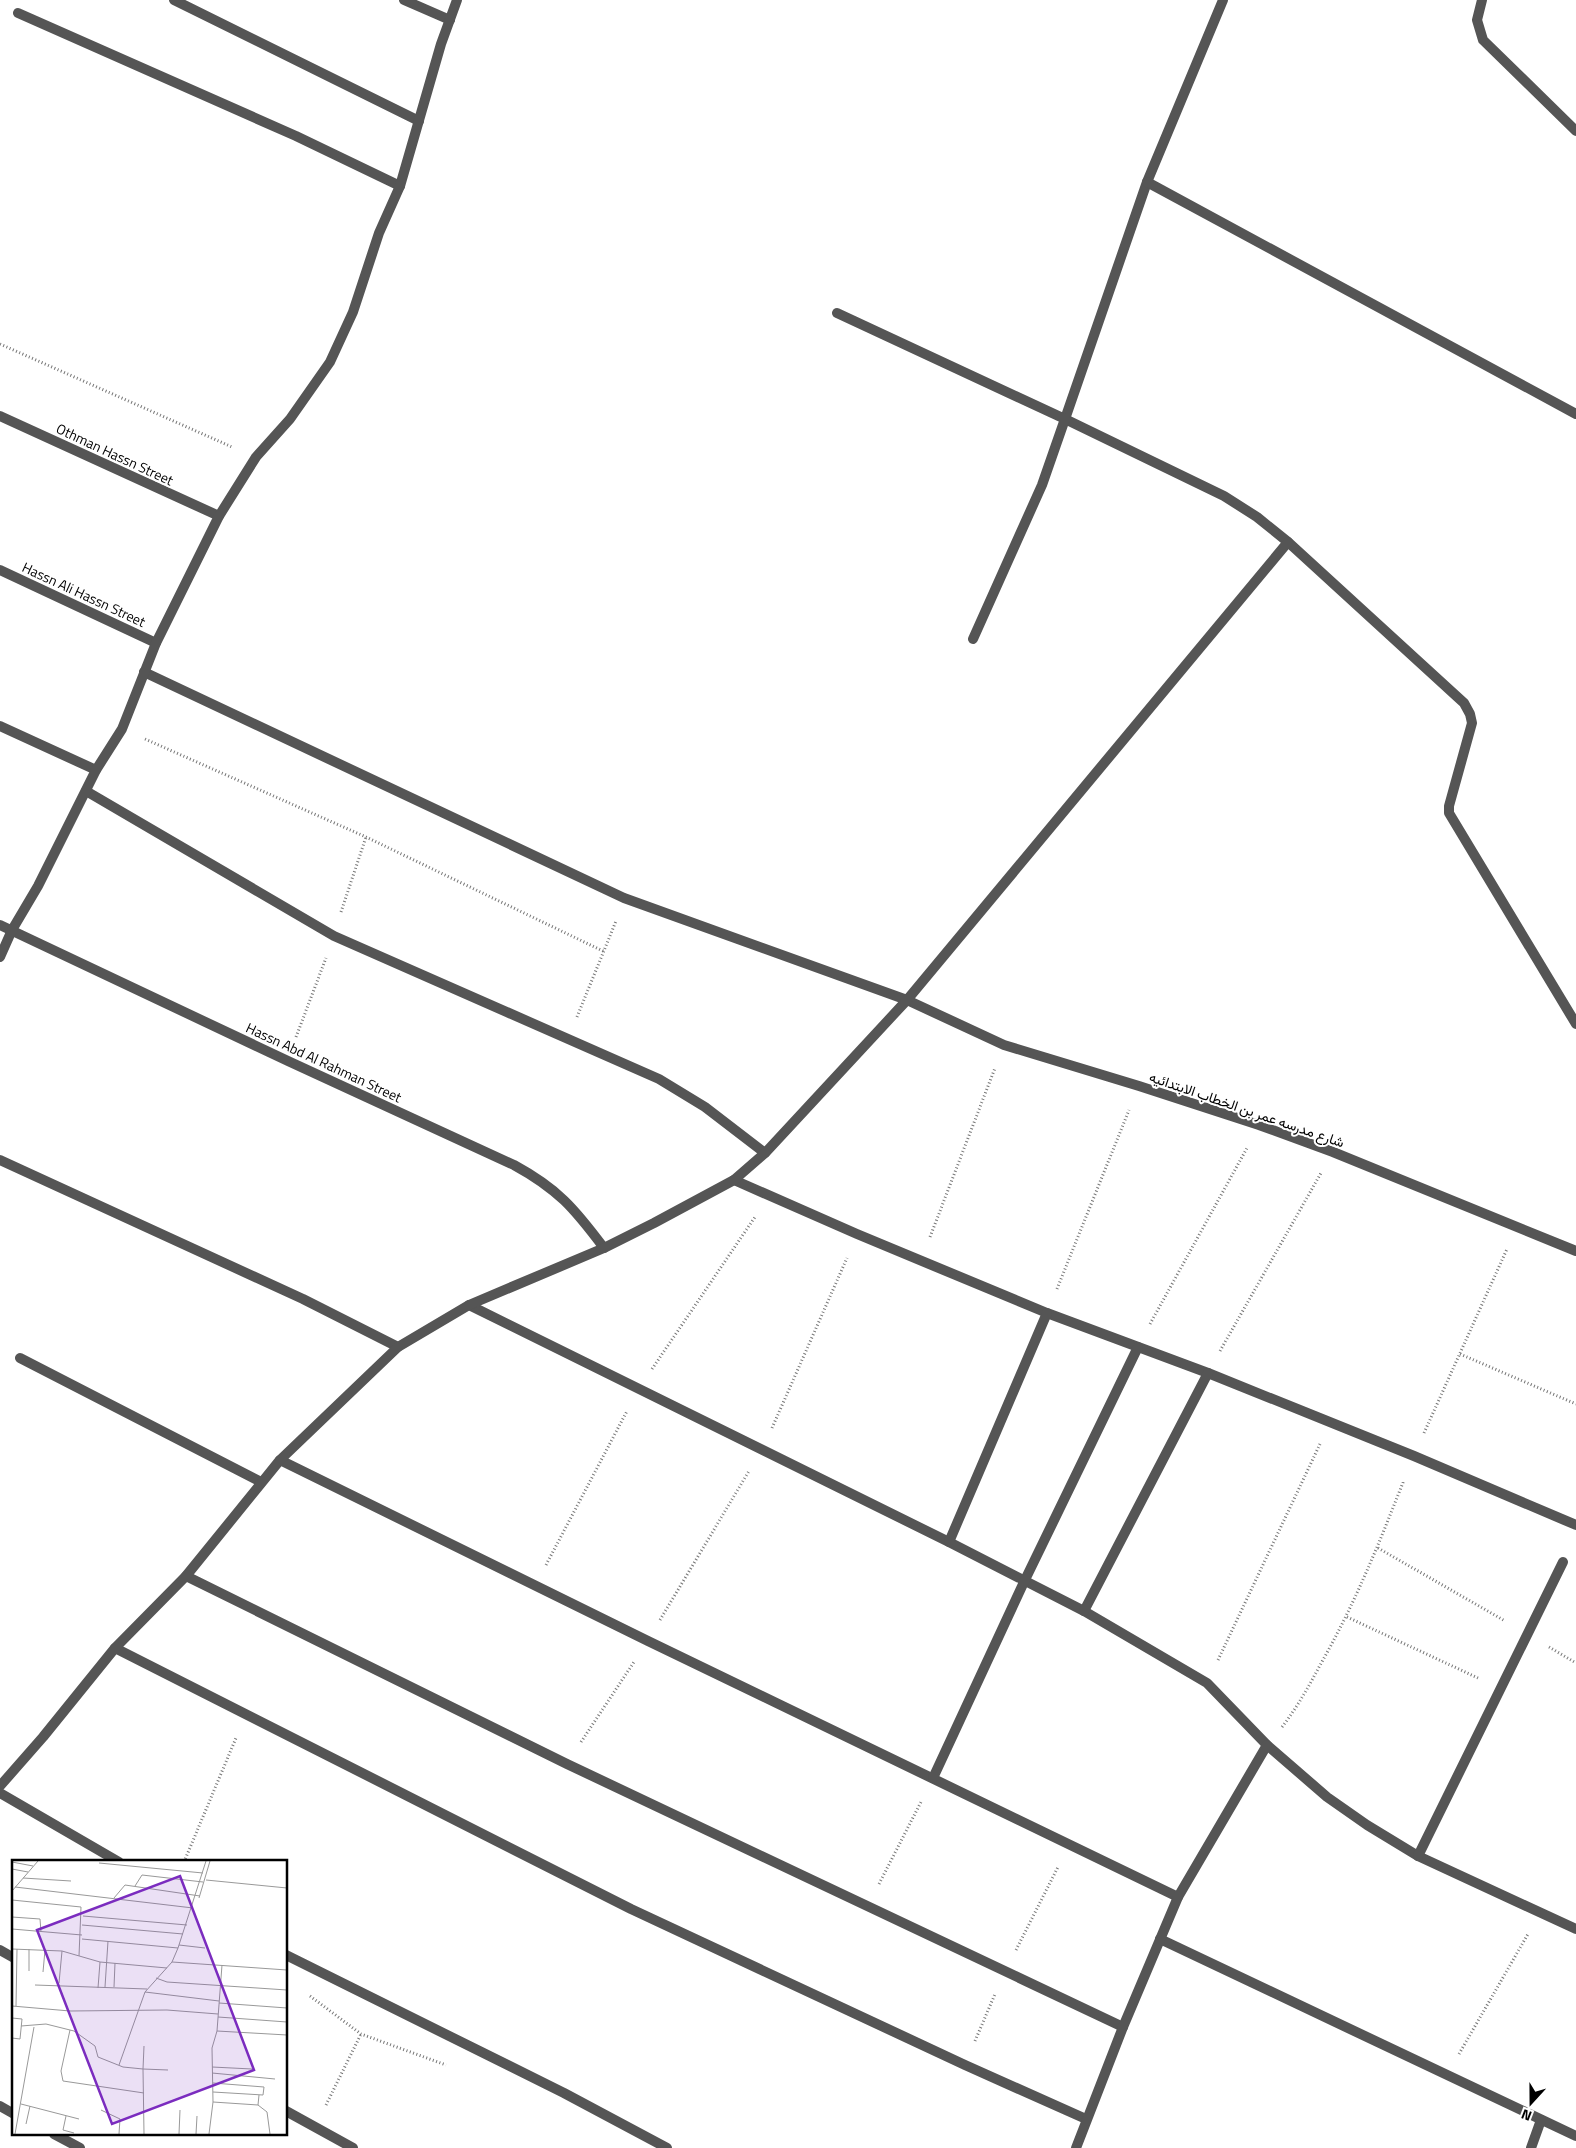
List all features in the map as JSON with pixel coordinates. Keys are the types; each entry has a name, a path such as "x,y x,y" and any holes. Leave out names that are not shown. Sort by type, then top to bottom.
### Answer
{"street":[{"path":"174,0 419,121"},
{"path":"404,0 450,20"},
{"path":"0,958 12,930 38,886 96,770 122,728 156,643 219,516 256,458 290,419 330,362 354,312 379,233 400,186 441,44 458,0"},
{"path":"973,639 1042,485 1147,182 1223,0"},
{"path":"1482,0 1477,20 1483,40 1576,131"},
{"path":"18,14 296,136 400,186"},
{"path":"1147,182 1576,414"},
{"path":"836,313 1065,419 1224,496 1257,517 1288,542 1464,703 1472,723 1449,806 1449,813 1576,1024"},
{"name":"Othman Hassn Street","path":"0,416 219,516"},
{"path":"0,1786 43,1737 115,1648 186,1576 280,1460 398,1347 468,1305 604,1248 734,1180 765,1153 907,1000 1288,542"},
{"name":"Hassn Ali Hassn Street","path":"0,570 156,643"},
{"name":"شارع مدرسه عمر بن الخطاب الابتدائيه","path":"144,672 624,898 907,1000 1004,1045 1138,1086 1333,1152 1576,1251"},
{"path":"0,726 96,770"},
{"path":"86,791 334,936 660,1079 705,1107 765,1153"},
{"name":"Hassn Abd Al Rahman Street","path":"0,925 514,1165 559,1193 578,1213 604,1248"},
{"path":"0,1160 303,1299 398,1347"},
{"path":"734,1180 857,1234 1047,1313 1208,1373 1414,1456 1576,1525"},
{"path":"468,1305 639,1388 1084,1611 1207,1683 1267,1745 1327,1797 1367,1825 1418,1856 1576,1929"},
{"path":"949,1542 1047,1313"},
{"path":"933,1778 1024,1582 1138,1347"},
{"path":"20,1358 261,1482"},
{"path":"1084,1611 1208,1373"},
{"path":"280,1460 648,1641 1178,1897"},
{"path":"1418,1856 1563,1562"},
{"path":"186,1576 567,1764 1123,2027"},
{"path":"115,1648 631,1909 965,2065 1086,2119"},
{"path":"1076,2148 1123,2027 1178,1897 1267,1745"},
{"path":"0,1793 116,1860"},
{"path":"1160,1939 1576,2136"},
{"path":"0,1950 12,1957"},
{"path":"288,1956 564,2093 667,2148"},
{"path":"0,2106 12,2113"},
{"path":"288,2113 353,2148"},
{"path":"1532,2148 1541,2120"},
{"path":"58,2136 80,2148"}],"path":[{"path":"0,344 256,458"},
{"path":"122,728 366,837 604,952"},
{"path":"288,1061 334,936 366,837"},
{"path":"568,1038 624,898"},
{"path":"921,1261 1004,1045"},
{"path":"1047,1313 1138,1086"},
{"path":"1138,1347 1259,1126"},
{"path":"1208,1373 1333,1152"},
{"path":"535,1585 639,1388 769,1196"},
{"path":"1267,1745 1301,1701 1347,1617 1378,1548 1414,1456 1518,1226"},
{"path":"567,1764 648,1641 762,1450 857,1234"},
{"path":"1460,1354 1576,1404"},
{"path":"1207,1683 1330,1423"},
{"path":"1378,1548 1576,1663"},
{"path":"1347,1617 1500,1688"},
{"path":"185,1860 245,1714"},
{"path":"867,1907 933,1778"},
{"path":"965,2065 1006,1971 1069,1845"},
{"path":"1447,2074 1540,1913"},
{"path":"315,2127 361,2034"}]}
